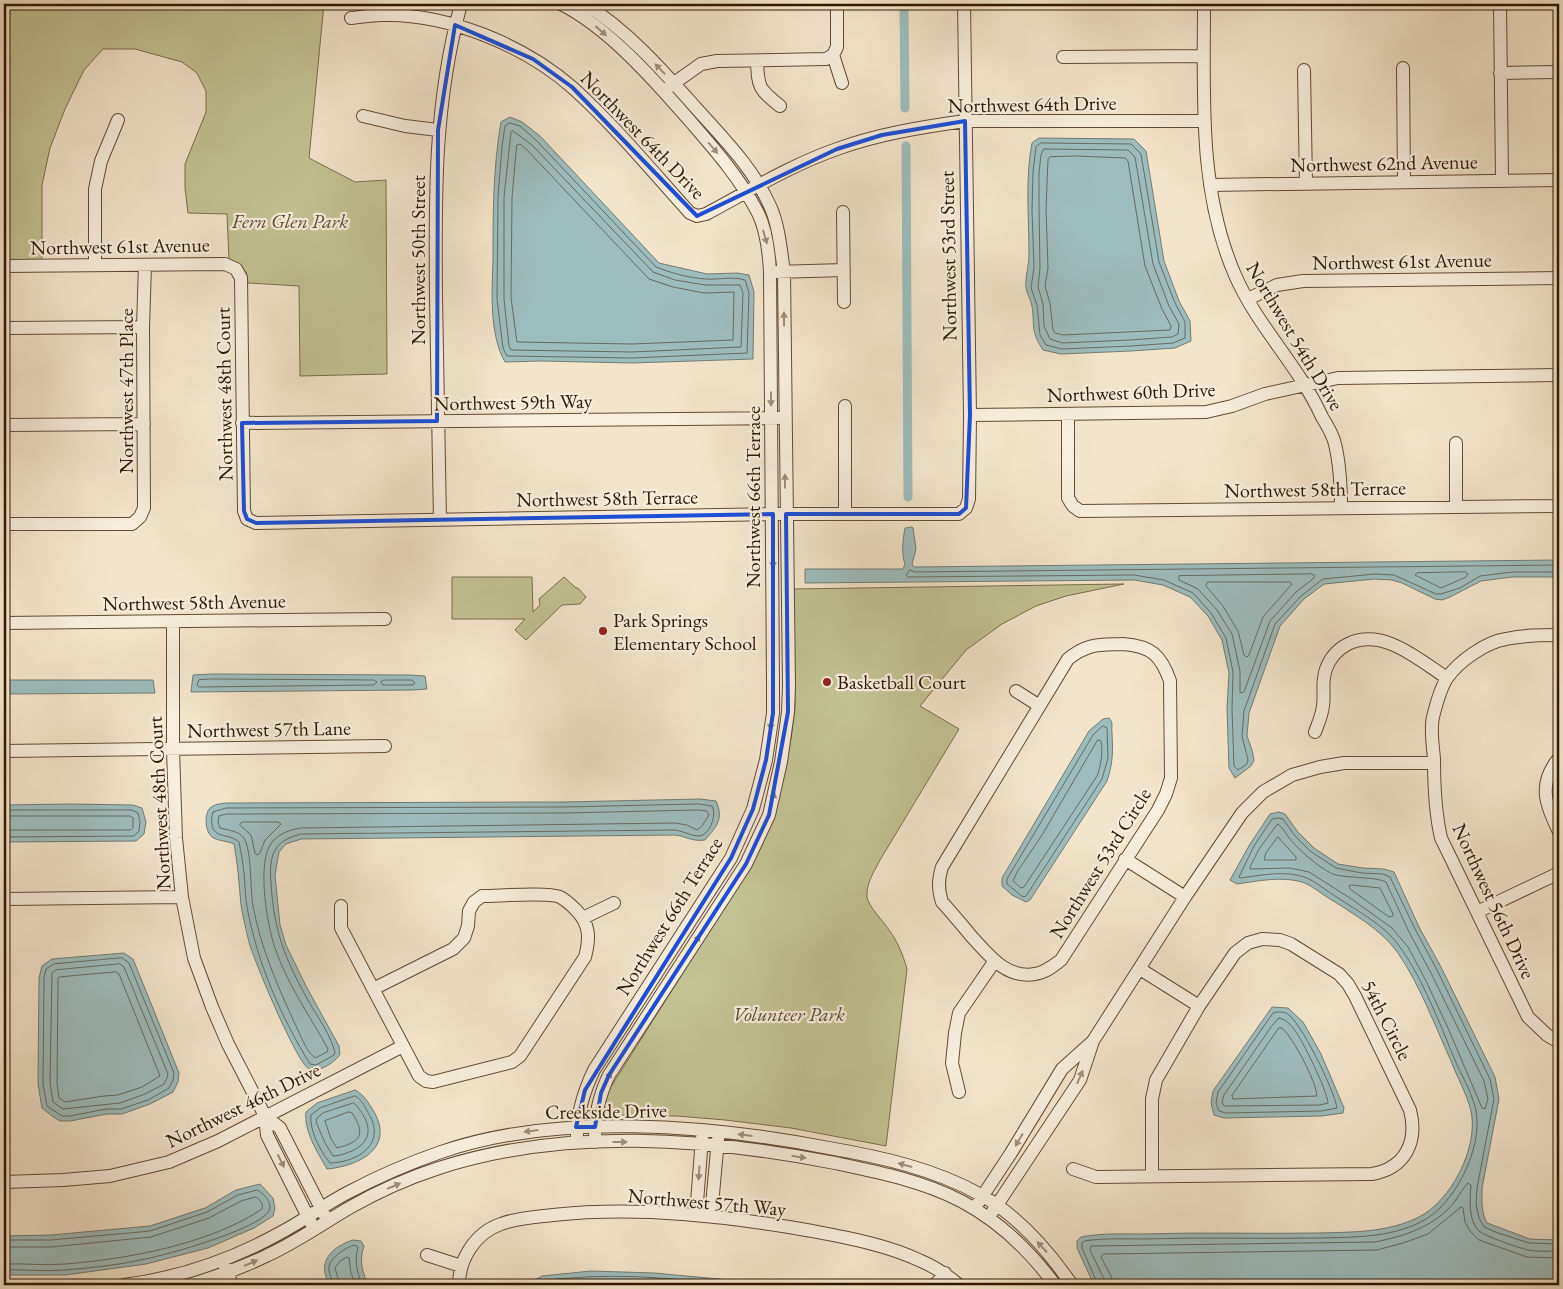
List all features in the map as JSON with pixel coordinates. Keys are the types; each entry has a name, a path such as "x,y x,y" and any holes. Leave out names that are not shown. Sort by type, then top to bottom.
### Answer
{"street":[{"name":"Northwest 50th Street","path":"440,519 435,205 438,130 445,78 461,4"},
{"name":"Northwest 66th Terrace","path":"561,4 585,6 627,35 674,83 742,158 772,210 784,272 785,418 773,635 773,713 766,760 752,809 730,858 594,1070 584,1090 576,1127 577,1142"},
{"path":"837,4 837,47 834,55 842,83"},
{"name":"Northwest 53rd Street","path":"964,4 970,415 969,499 966,508"},
{"name":"Northwest 54th Drive","path":"1204,4 1204,121 1210,185 1219,231 1236,276 1248,299 1305,384 1334,442 1341,480 1341,508"},
{"path":"1500,4 1502,180"},
{"name":"Northwest 66th Terrace","path":"585,6 618,46 663,91 730,167 746,192 761,223 768,248 770,272 772,418 788,635 788,712 781,762 769,815 746,864 609,1075 596,1111 595,1142"},
{"name":"Northwest 64th Drive","path":"351,18 382,14 413,17 455,25 493,39 533,59 572,87 690,213 697,216 706,214 792,168 837,149 882,135 965,121 1204,121"},
{"path":"663,91 701,64 717,61 826,59 834,55"},
{"path":"1064,57 1204,56"},
{"path":"757,61 758,82 763,93 780,106"},
{"path":"1403,68 1404,181"},
{"path":"1304,70 1306,184"},
{"path":"1500,73 1559,72"},
{"path":"363,116 405,126 438,130"},
{"path":"95,265 95,189 101,161 118,120"},
{"name":"Northwest 62nd Avenue","path":"1210,185 1559,180"},
{"path":"843,212 844,302"},
{"name":"Northwest 61st Avenue","path":"4,266 225,264 236,269"},
{"name":"Northwest 47th Place","path":"4,524 132,524 140,517 144,508 143,327 145,265"},
{"name":"Northwest 48th Court","path":"236,269 241,278 244,511 247,519"},
{"path":"770,272 844,270"},
{"name":"Northwest 61st Avenue","path":"1248,299 1277,285 1303,281 1559,278"},
{"path":"4,328 143,327"},
{"name":"Northwest 60th Drive","path":"970,415 1206,412 1232,406 1265,394 1338,378 1559,375"},
{"path":"845,406 845,514"},
{"name":"Northwest 58th Terrace","path":"1068,414 1068,498 1073,506 1080,511 1557,506 1559,504"},
{"name":"Northwest 59th Way","path":"242,423 785,418"},
{"path":"4,425 144,424"},
{"path":"1456,443 1456,507"},
{"name":"Northwest 58th Terrace","path":"247,519 256,522 779,514 958,514 966,508"},
{"name":"Northwest 58th Avenue","path":"4,623 385,619"},
{"name":"Northwest 48th Court","path":"173,622 173,750 176,838 182,898 194,958 228,1044 265,1116 267,1135 314,1229"},
{"path":"773,635 788,635"},
{"name":"Northwest 56th Drive","path":"1559,635 1504,639 1483,646 1447,678 1433,719 1435,809 1441,838 1528,1017 1547,1035 1559,1042"},
{"path":"1315,732 1323,706 1322,681 1326,666 1334,654 1345,645 1357,640 1383,640 1397,646 1447,678"},
{"name":"Northwest 53rd Circle","path":"1095,645 1137,645 1148,649 1159,658 1170,681 1171,778 1158,810 1126,860 1061,960 1049,969 1035,974 1021,974 1007,970 994,962 942,902 938,889 938,877 942,867 1038,705 1068,659 1080,649 1095,645"},
{"path":"1016,690 1038,705"},
{"name":"Northwest 57th Lane","path":"4,751 385,746"},
{"path":"1559,758 1551,768 1546,781 1545,797 1559,832"},
{"path":"989,1218 1080,1080 1093,1041 1242,813 1264,792 1292,775 1320,766 1344,763 1434,763"},
{"path":"1126,860 1185,898"},
{"path":"1477,912 1559,874"},
{"path":"341,906 341,928 418,1076 426,1081 433,1082 512,1062 520,1056 584,956 588,945 588,930 583,918 571,905 560,898 548,895 482,896 474,902 469,911 468,926 464,938 453,949 373,989"},
{"path":"4,900 182,898"},
{"path":"583,918 614,903"},
{"name":"54th Circle","path":"1073,1169 1096,1177 1372,1174 1385,1172 1394,1167 1404,1156 1413,1134 1410,1110 1356,996 1339,974 1291,944 1280,940 1262,938 1248,943 1235,954 1199,1006 1156,1080 1152,1099 1152,1176"},
{"path":"958,1092 952,1063 955,1033 960,1012 994,962"},
{"path":"1140,969 1199,1006"},
{"path":"974,1209 1062,1069 1093,1041"},
{"name":"Northwest 46th Drive","path":"4,1182 110,1176 169,1162 218,1141 403,1046"},
{"path":"1044,1098 1060,1109"},
{"name":"Northwest 48th Court","path":"265,1116 280,1128 327,1221"},
{"name":"Creekside Drive","path":"124,1285 158,1278 222,1259 280,1233 346,1193 390,1172 441,1152 497,1136 576,1127 595,1127 702,1130 803,1143 888,1160 935,1174 983,1196 996,1206 1048,1252 1072,1285"},
{"path":"696,1215 702,1130"},
{"path":"711,1216 718,1132"},
{"name":"Creekside Drive","path":"188,1285 213,1282 227,1272 268,1256 368,1198 437,1168 499,1151 551,1144 644,1141 717,1146 814,1159 883,1174 937,1190 989,1218 1030,1253 1055,1285"},
{"name":"Northwest 57th Way","path":"459,1285 460,1266 469,1250 482,1234 500,1224 533,1217 580,1212 631,1212 711,1216 848,1238 891,1249 922,1261 945,1273 959,1285"},
{"path":"427,1255 460,1266"},
{"path":"222,1259 232,1285"},
{"path":"206,1264 213,1282"},
{"path":"935,1285 945,1273"}],"highlighted area":[{"path":"455,25 533,59 572,87 697,216 837,149 882,135 965,121 970,415 966,508 959,514 786,514 788,712 769,815 746,864 609,1075 601,1093 595,1127 576,1127 585,1090 731,858 753,809 766,760 773,713 773,514 256,523 247,519 244,511 242,423 437,421 438,130"}],"green space":[{"name":"Fern Glen Park","path":"4,4 324,4 309,158 355,182 386,180 387,374 300,376 299,286 248,283 246,272 229,260 227,214 188,213 185,164 206,112 206,91 197,73 182,62 135,49 103,49 84,70 65,109 50,148 42,185 42,263 4,261"},
{"path":"452,577 532,577 533,612 540,605 539,599 564,577 586,597 580,604 562,605 526,640 515,630 525,619 452,619"},
{"name":"Volunteer Park","path":"1124,584 1066,596 1036,606 1002,624 966,650 920,706 959,729 880,860 868,887 868,901 895,939 907,969 886,1146 791,1128 677,1116 612,1115 606,1112 604,1105 607,1093 752,864 781,781 791,739 795,708 794,589"}],"water":[{"path":"510,117 522,122 540,136 659,263 707,274 737,273 749,275 754,292 753,359 632,363 505,362 496,339 494,326 492,285 493,208 496,156 501,122"},
{"path":"1039,138 1134,139 1146,151 1164,261 1179,301 1190,321 1191,341 1175,348 1131,351 1061,354 1043,350 1035,333 1032,306 1026,284 1029,254 1028,198 1030,157 1032,143"},
{"path":"912,527 916,549 912,564 914,567 1559,560 1559,577 1512,577 1481,581 1442,600 1435,599 1392,580 1375,579 1324,584 1304,599 1280,626 1249,713 1247,736 1254,760 1251,766 1235,778 1229,768 1227,709 1229,673 1222,640 1208,616 1190,597 1163,585 1134,580 805,583 805,569 903,569 905,564 903,541 905,528"},
{"path":"193,675 425,676 427,689 191,692"},
{"path":"4,680 153,680 155,693 4,694"},
{"path":"1109,718 1112,723 1112,752 1107,781 1030,900 1026,902 1012,895 1002,886 1002,878 1089,731 1103,719"},
{"path":"700,799 716,801 719,813 716,826 705,840 675,835 301,839 286,844 279,852 275,875 280,925 286,945 339,1046 340,1054 338,1057 317,1070 309,1069 295,1049 276,1010 252,952 241,905 234,844 212,837 206,823 210,808 225,803 565,802"},
{"path":"4,805 133,805 142,808 146,822 144,834 136,841 4,842"},
{"path":"1279,812 1285,814 1298,832 1314,848 1338,864 1384,869 1394,872 1419,927 1441,967 1495,1077 1499,1099 1482,1188 1482,1206 1485,1219 1487,1223 1530,1239 1559,1240 1559,1285 1094,1285 1077,1248 1077,1241 1081,1237 1112,1234 1331,1233 1382,1229 1407,1222 1431,1209 1442,1199 1460,1172 1471,1140 1471,1111 1420,992 1406,965 1391,944 1365,922 1305,883 1278,879 1237,884 1230,880 1250,844 1270,814"},
{"path":"124,953 133,959 179,1073 178,1082 173,1092 150,1104 122,1114 107,1114 60,1121 42,1108 38,1084 39,978 42,966 52,959"},
{"path":"1272,1007 1288,1008 1303,1022 1321,1054 1344,1108 1343,1113 1322,1116 1224,1118 1214,1115 1211,1103 1213,1091"},
{"path":"355,1090 367,1101 379,1123 380,1135 377,1145 371,1153 362,1159 351,1164 327,1169 309,1134 306,1112 317,1103"},
{"path":"260,1184 273,1198 275,1208 273,1216 254,1228 208,1248 146,1264 65,1275 4,1275 4,1236 51,1235 150,1226 205,1208 236,1190"},
{"path":"353,1240 361,1241 364,1246 362,1266 368,1285 330,1285 325,1270 325,1263 328,1257 338,1247"},
{"path":"591,1271 654,1273 784,1285 525,1285 542,1276"}],"waterway":[{"path":"904,4 905,108"},
{"path":"906,146 908,497"}],"place":[{"name":"Park Springs Elementary School","path":"603,631"},
{"name":"Basketball Court","path":"827,682"}]}
